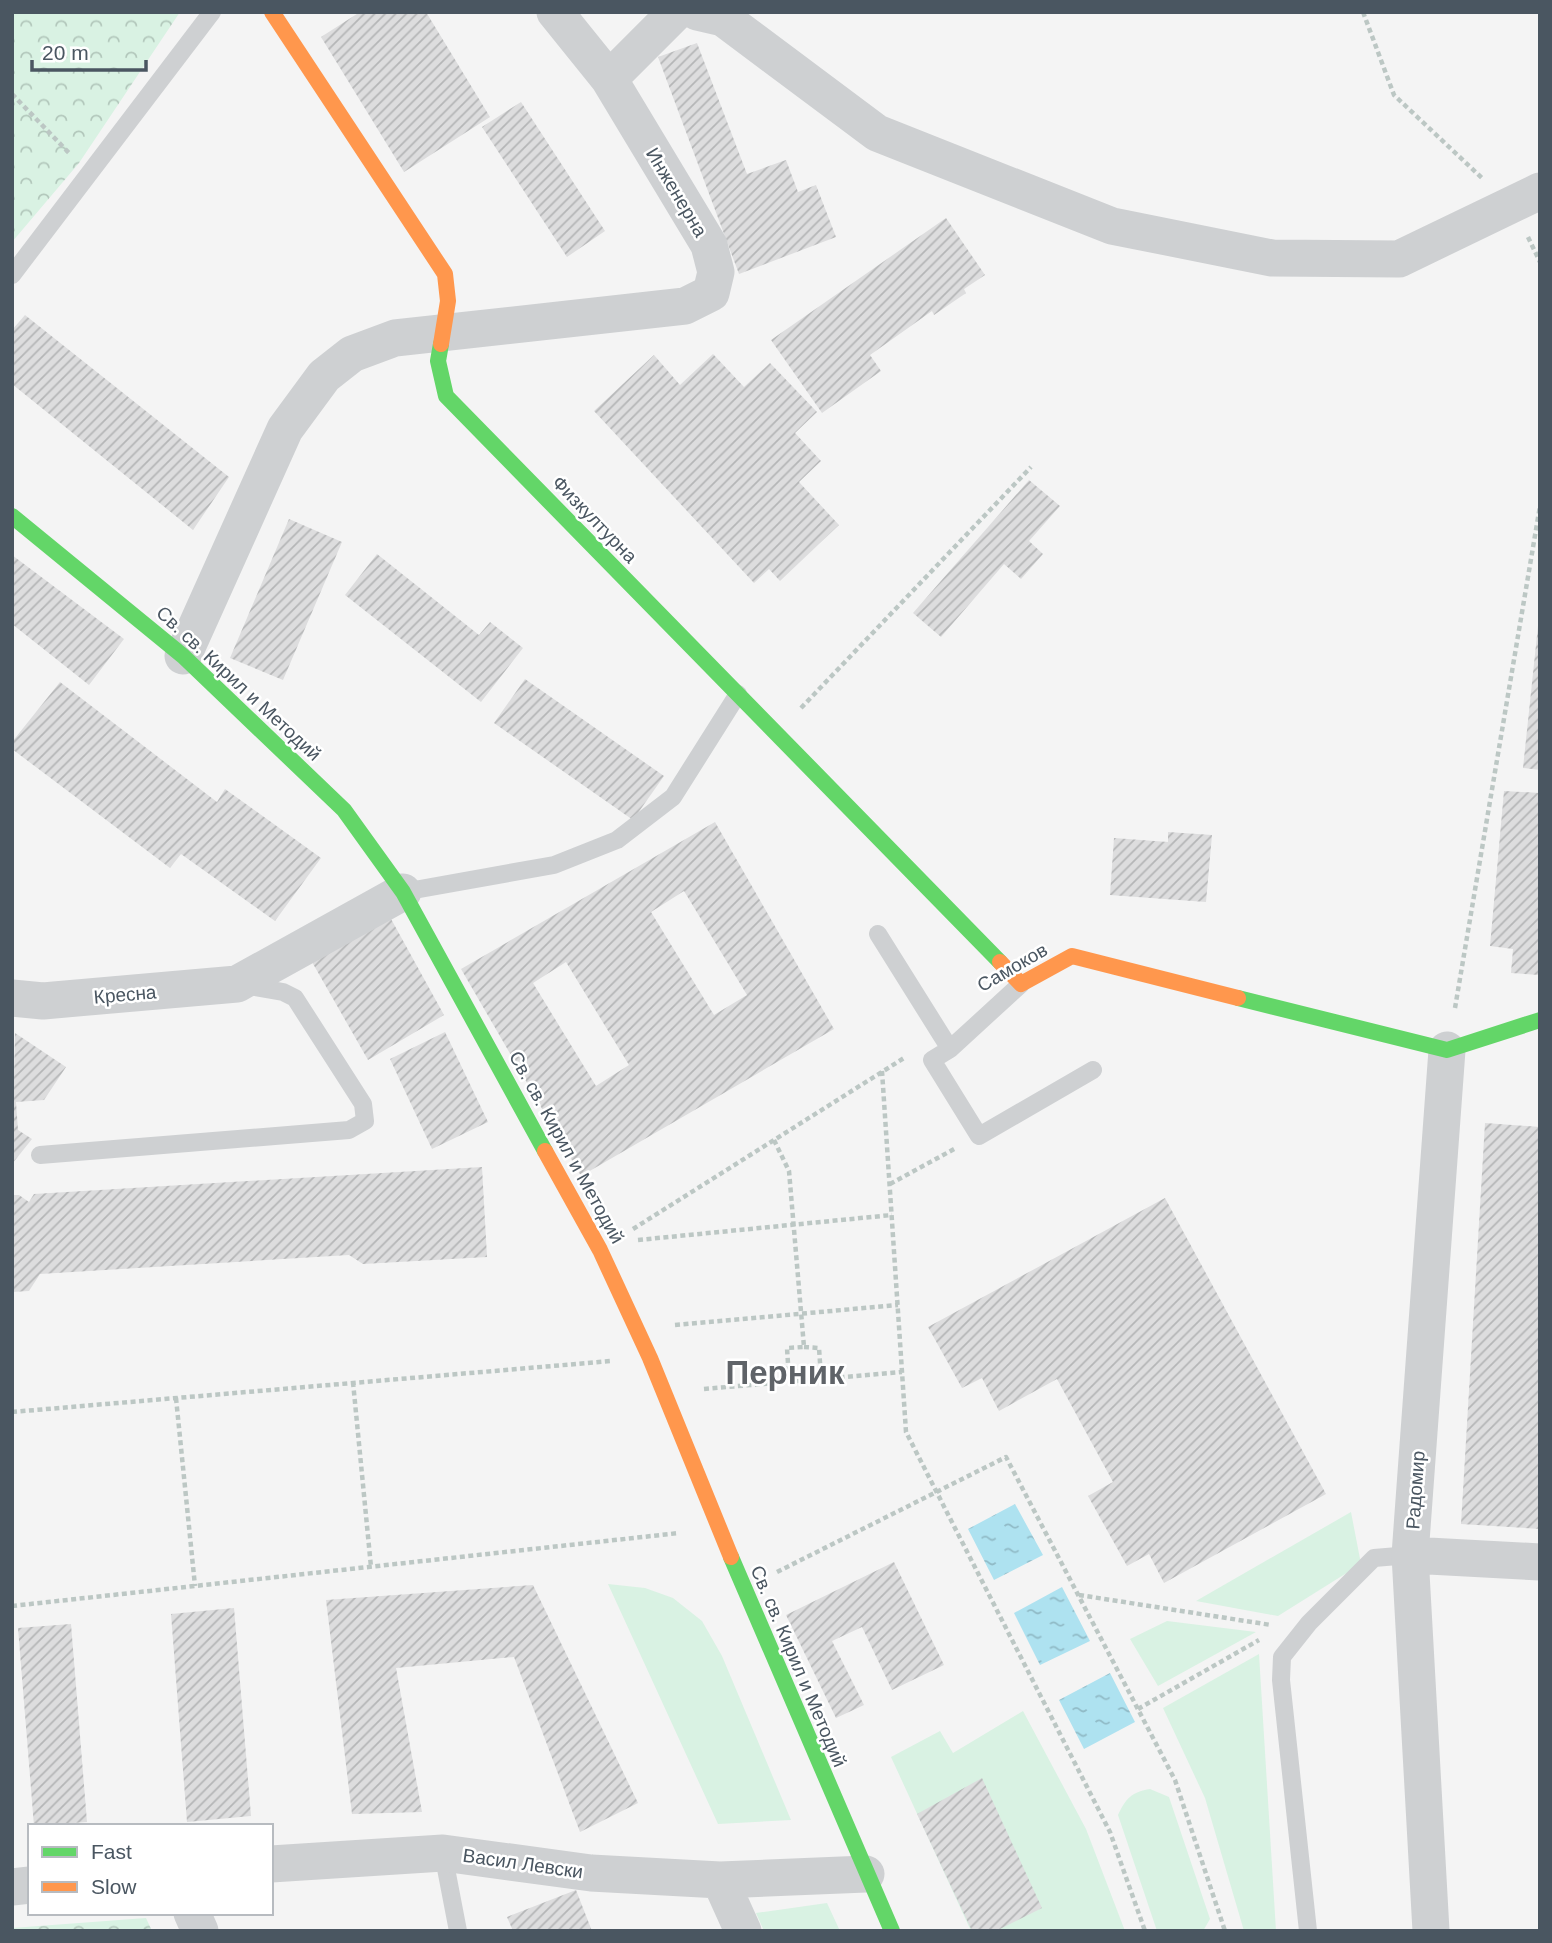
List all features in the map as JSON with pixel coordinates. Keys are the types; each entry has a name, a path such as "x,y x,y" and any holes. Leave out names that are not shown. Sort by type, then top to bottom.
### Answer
{"street":[{"name":"Физкултурна","path":"272,12 445,274 448,301 441,330 438,361 446,396 1021,984"},
{"name":"Инженерна","path":"441,330 685,306 711,293 716,272 709,245 609,79 555,12"},
{"path":"609,79 676,12"},
{"path":"697,12 723,18 877,133 1112,226 1272,258 1399,258 1526,199"},
{"path":"183,656 285,429 324,376 352,354 384,342 441,330"},
{"name":"Св. св. Кирил и Методий","path":"12,516 183,656 344,810 403,892 606,1246 636,1328 665,1393 743,1589 892,1931"},
{"path":"237,984 403,892"},
{"name":"Самоков","path":"1021,984 1072,956 1447,1050"},
{"name":"Кресна","path":"12,998 43,1001 237,984"},
{"path":"1447,1050 1540,1020"},
{"name":"Радомир","path":"1432,1931 1410,1555 1447,1050"},
{"path":"1410,1555 1540,1562"},
{"name":"Васил Левски","path":"273,1864 443,1853 591,1873 720,1880 866,1874"},
{"path":"720,1880 743,1931"},
{"path":"193,1915 200,1931"}],"lane":[{"path":"12,275 212,12"},
{"path":"403,892 554,865 617,840 673,796 738,694"},
{"path":"878,934 946,1042"},
{"path":"40,1155 349,1130 365,1121 363,1104 295,998 283,992 237,984"},
{"path":"1021,984 946,1042 932,1060 979,1136 1093,1070"},
{"path":"1308,1931 1281,1680 1282,1657 1309,1623 1374,1558 1410,1555"},
{"path":"443,1853 458,1931"}],"path":[{"path":"1363,12 1394,95 1526,199 1540,262"},
{"path":"12,94 90,173"},
{"path":"777,734 1031,467"},
{"path":"1447,1050 1540,506"},
{"path":"606,1246 882,1071 946,1042"},
{"path":"882,1071 906,1432 1111,1832 1144,1931"},
{"path":"890,1184 979,1136"},
{"path":"774,1140 789,1171 804,1348"},
{"path":"606,1246 892,1215"},
{"path":"636,1328 898,1305"},
{"path":"789,1379 788,1348 819,1348 821,1377"},
{"path":"12,1412 650,1358"},
{"path":"665,1393 789,1379 902,1372"},
{"path":"353,1382 371,1567"},
{"path":"176,1398 195,1586"},
{"path":"743,1589 1006,1457 1175,1780 1225,1931"},
{"path":"12,1606 720,1528"},
{"path":"1078,1595 1282,1627 1138,1709"}],"green space":[{"path":"12,12 180,12 79,163 12,242"},
{"path":"1351,1512 1361,1564 1278,1616 1196,1601"},
{"path":"608,1584 645,1588 673,1598 702,1621 722,1656 791,1820 718,1824"},
{"path":"1167,1621 1256,1632 1158,1686 1130,1639"},
{"path":"1259,1654 1276,1931 1244,1931 1205,1798 1163,1708"},
{"path":"1023,1711 1086,1829 1125,1931 971,1931 891,1757 940,1731 953,1753"},
{"path":"1150,1789 1169,1797 1210,1919 1203,1931 1157,1931 1118,1815 1130,1797"},
{"path":"827,1903 840,1931 764,1931 756,1913"},
{"path":"146,1918 152,1931 12,1931 12,1928"}],"water":[{"path":"1015,1504 1043,1555 994,1580 968,1529"},
{"path":"1062,1587 1090,1641 1040,1665 1014,1613"},
{"path":"1110,1673 1135,1722 1084,1749 1059,1700"}],"building":[{"path":"360,12 426,12 490,117 404,172 321,37"},
{"path":"697,43 747,174 786,160 798,192 816,185 836,237 739,274 658,57"},
{"path":"521,102 605,231 567,257 482,127"},
{"path":"946,218 985,275 964,289 966,293 934,315 932,311 870,355 881,371 822,413 771,340"},
{"path":"25,315 229,477 193,530 12,384 12,330"},
{"path":"713,354 744,387 770,363 817,412 795,433 821,461 799,482 839,525 780,581 769,569 754,583 594,411 654,355 680,385"},
{"path":"1029,480 1060,506 1029,541 1043,554 1021,579 1004,564 941,637 913,613"},
{"path":"289,519 342,542 283,680 230,658"},
{"path":"377,554 479,635 490,622 523,648 481,702 345,595"},
{"path":"12,555 124,639 89,685 12,624"},
{"path":"1540,626 1540,770 1523,768"},
{"path":"525,679 664,776 633,820 494,723"},
{"path":"60,682 217,802 225,789 321,858 275,921 181,854 170,868 12,749 12,742"},
{"path":"1504,791 1540,793 1540,975 1511,973 1513,949 1490,946"},
{"path":"715,822 834,1029 581,1176 461,969","holes":["684,891 747,995 714,1015 651,912","566,962 629,1065 596,1086 533,983"]},
{"path":"1168,832 1212,835 1206,902 1110,895 1114,838 1168,842"},
{"path":"385,908 444,1015 368,1060 308,955"},
{"path":"445,1032 488,1122 432,1149 390,1059"},
{"path":"15,1033 66,1067 44,1100 16,1102 18,1130 32,1139 12,1164"},
{"path":"1485,1123 1540,1127 1540,1529 1461,1524"},
{"path":"482,1167 487,1257 363,1264 349,1255 40,1274 29,1291 12,1292 12,1195 19,1195 29,1202 34,1194"},
{"path":"1165,1198 1326,1494 1164,1583 1149,1554 1127,1566 1088,1496 1113,1482 1057,1379 999,1411 982,1378 962,1388 928,1327"},
{"path":"894,1562 944,1665 892,1690 862,1627 832,1641 864,1705 836,1718 786,1615"},
{"path":"533,1585 638,1803 580,1832 514,1657 396,1668 422,1812 352,1814 326,1600"},
{"path":"234,1608 251,1816 187,1822 171,1614"},
{"path":"71,1624 87,1822 34,1824 18,1628"},
{"path":"982,1778 1042,1908 996,1931 972,1931 917,1814"},
{"path":"576,1890 592,1931 513,1931 507,1917"}],"traffic: fast":[{"path":"441,344 438,361 446,396 1000,962"},
{"path":"12,516 183,656 344,810 403,892 545,1151"},
{"path":"1238,998 1447,1050 1540,1020"},
{"path":"731,1557 892,1931"}],"traffic: slow":[{"path":"272,12 445,274 448,301 441,344"},
{"path":"1000,962 1021,984 1072,956 1238,998"},
{"path":"545,1151 600,1250 650,1358 731,1557"}],"district":[{"name":"Перник","path":"785,1372"}]}
